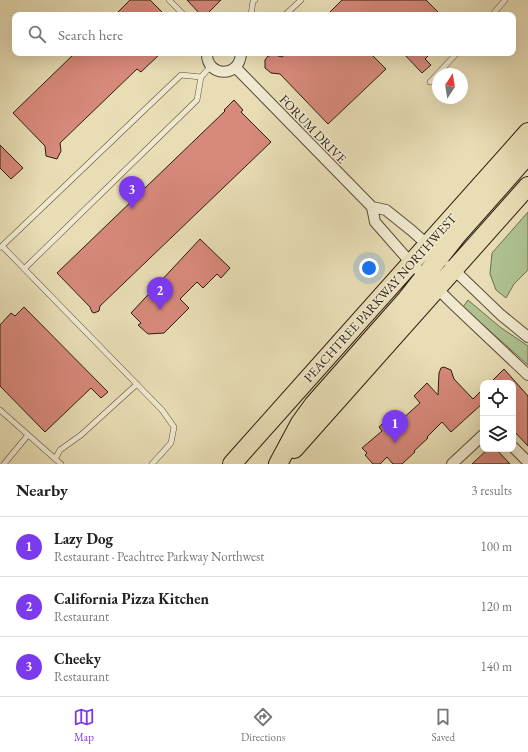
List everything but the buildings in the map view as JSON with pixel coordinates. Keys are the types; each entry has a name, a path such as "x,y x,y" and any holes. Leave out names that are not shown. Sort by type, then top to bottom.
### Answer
{"highway":[{"name":"PEACHTREE PARKWAY NORTHWEST","path":"232,464 411,263 433,250 528,132"},
{"path":"430,282 433,250 528,155"},
{"path":"279,464 430,282 454,269 528,186"}],"street":[{"path":"206,56 211,66 220,72 231,71 236,68 240,56"},
{"name":"FORUM DRIVE","path":"236,68 372,207 375,222 411,263 528,375"},
{"name":"FORUM DRIVE","path":"372,207 386,210 454,269 501,315 528,337"},
{"path":"452,464 480,438"},
{"path":"516,450 528,462"}],"lane":[{"path":"169,0 181,12"},
{"path":"251,12 253,2 255,0"},
{"path":"288,12 301,0"},
{"path":"495,12 506,0"},
{"path":"430,82 454,56"},
{"path":"24,268 197,100 201,77 211,66"},
{"path":"152,464 171,443 174,427 162,410 24,268 1,247 181,75 201,77"},
{"path":"55,459 60,450 81,435 137,384"},
{"path":"0,410 61,464"},
{"path":"4,464 28,435"}],"green space":[{"path":"528,212 528,270 514,284 506,298 496,290 490,274 492,253"},
{"path":"468,300 500,327 528,346 528,365 463,307"}],"place":[{"name":"Cheeky","path":"132,209"},
{"name":"California Pizza Kitchen","path":"160,310"},
{"name":"Lazy Dog","path":"395,443"}]}
